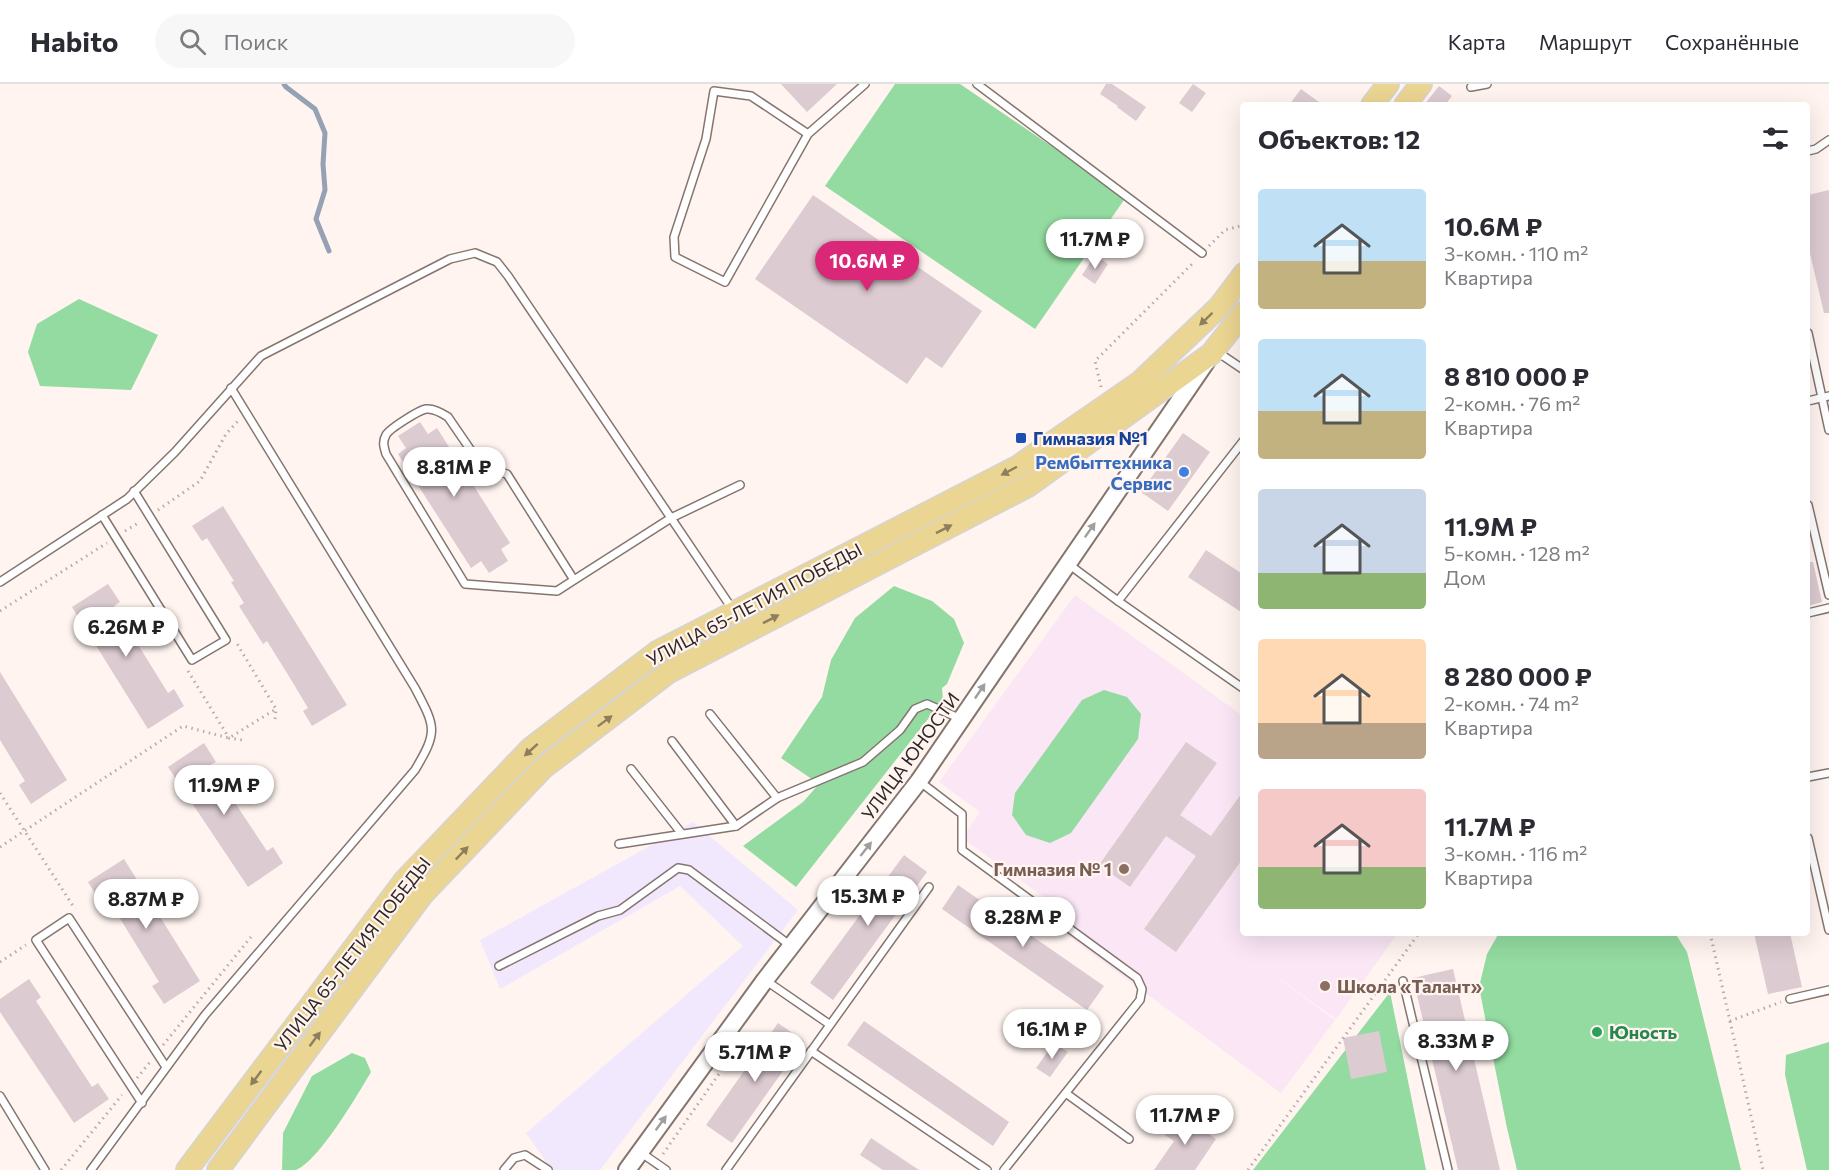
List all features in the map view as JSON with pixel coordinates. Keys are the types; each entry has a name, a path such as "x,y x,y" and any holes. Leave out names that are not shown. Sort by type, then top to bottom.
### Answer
{"main road":[{"path":"1374,102 1388,84"},
{"path":"1407,102 1421,84"},
{"name":"УЛИЦА 65-ЛЕТИЯ ПОБЕДЫ","path":"187,1170 405,880 523,757 657,652 1017,467 1140,382 1219,306 1240,279"},
{"name":"УЛИЦА 65-ЛЕТИЯ ПОБЕДЫ","path":"218,1170 422,895 543,768 669,672 1028,486 1213,352 1240,317"}],"street":[{"name":"УЛИЦА ЮНОСТИ","path":"627,1170 765,980 919,781 1213,352"}],"lane":[{"path":"808,134 751,96 714,91 706,139 674,237 675,257 725,282 808,134 865,84"},
{"path":"977,84 1202,254"},
{"path":"1472,87 1487,84"},
{"path":"1810,150 1829,140"},
{"path":"0,582 127,499 175,452 261,356 450,259 475,253 497,262 735,612"},
{"path":"1810,341 1825,397 1829,430"},
{"path":"1213,352 1240,367"},
{"path":"91,1170 205,1015 415,770 431,743 432,719 415,688 231,388"},
{"path":"1810,401 1825,397"},
{"path":"574,580 507,474 483,468 448,417 441,412 427,409 419,411 388,432 383,445 386,454 465,584 557,591 671,518 740,485"},
{"path":"1118,601 1240,445"},
{"path":"102,515 192,660 226,640 134,491"},
{"path":"1810,514 1829,596"},
{"path":"1067,563 1240,686"},
{"path":"1810,613 1829,608"},
{"path":"619,844 736,826 777,798 863,762 900,730 915,709 927,704 961,719"},
{"path":"710,714 777,798"},
{"path":"672,741 736,826"},
{"path":"631,769 682,834"},
{"path":"1810,777 1829,773"},
{"path":"919,781 962,814 962,850 1141,983 1140,1000 1004,1170"},
{"path":"1810,847 1829,930"},
{"path":"499,966 598,916 620,910 678,868 689,870 791,946"},
{"path":"726,1170 929,887"},
{"path":"142,1103 36,940 69,918 166,1067"},
{"path":"765,980 829,1024"},
{"path":"1403,981 1448,1170"},
{"path":"1790,999 1829,990"},
{"path":"811,1051 987,1170"},
{"path":"1067,1094 1129,1139"},
{"path":"0,1096 45,1170"},
{"path":"640,1152 666,1170"},
{"path":"504,1170 513,1158 525,1155 548,1170"}],"path":[{"path":"1101,389 1095,361 1225,230 1240,226"},
{"path":"0,611 200,481 226,434 247,411"},
{"path":"142,484 158,510"},
{"path":"231,634 276,709 274,719"},
{"path":"0,847 183,726 229,738 276,709"},
{"path":"1248,1170 1417,936"},
{"path":"1711,936 1763,1170"},
{"path":"61,1170 251,937"},
{"path":"0,962 29,944"},
{"path":"1730,1021 1790,999"},
{"path":"117,1086 123,1096"}],"shaded area":[{"name":"Гимназия № 1","path":"1075,595 1240,714 1240,936 1396,936 1336,1019 1243,953 1335,1020 1281,1093 1053,925 1048,900 962,838 980,812 939,782"},
{"path":"693,822 798,910 600,1170 552,1170 526,1133 743,946 680,886 500,989 480,940"}],"green space":[{"path":"895,84 960,84 1126,197 1035,329 825,186"},
{"path":"79,299 158,335 131,390 40,386 28,352 37,324"},
{"path":"894,586 932,601 954,619 964,643 947,684 942,688 943,700 796,887 743,846 803,802 819,784 781,758 822,697 831,660 855,618"},
{"path":"1104,690 1127,697 1141,714 1138,739 1071,833 1050,843 1026,835 1012,815 1015,793 1082,700"},
{"name":"Юность","path":"1497,936 1677,936 1687,952 1741,1170 1517,1170 1479,987 1487,954"},
{"path":"1390,992 1426,1170 1253,1170"},
{"path":"1829,1042 1829,1170 1807,1170 1785,1075 1786,1055"},
{"path":"352,1053 365,1058 371,1072 337,1126 316,1154 296,1170 282,1170 283,1133 312,1076"}],"building":[{"path":"781,84 837,84 807,112"},
{"path":"1106,84 1112,84 1146,107 1136,121 1100,94"},
{"path":"1193,84 1206,93 1192,112 1179,103"},
{"path":"1439,86 1452,96 1447,102 1426,102"},
{"path":"1301,89 1319,102 1291,102"},
{"path":"1829,190 1829,313 1824,313 1810,254 1810,195"},
{"path":"813,195 982,311 942,368 926,357 907,384 755,279"},
{"path":"1095,255 1108,264 1095,284 1082,275"},
{"path":"420,422 428,434 437,428 510,543 501,549 508,561 489,573 481,561 471,568 398,454 406,448 398,436"},
{"path":"1183,433 1210,452 1168,511 1141,492"},
{"path":"223,506 347,705 312,726 303,711 308,708 290,678 267,641 263,644 239,606 244,603 231,582 234,581 207,538 202,541 192,526"},
{"path":"1206,550 1240,572 1240,611 1188,577"},
{"path":"1810,562 1813,562 1822,602 1810,605"},
{"path":"108,584 120,602 114,606 168,693 174,689 184,706 148,729 72,607"},
{"path":"0,672 67,780 31,804 19,785 25,781 0,740"},
{"path":"1186,742 1217,763 1180,815 1211,836 1240,796 1240,863 1176,952 1144,929 1196,856 1166,836 1130,887 1099,865"},
{"path":"204,743 216,762 210,765 267,851 273,847 283,863 248,887 168,767"},
{"path":"904,855 927,872 833,1000 810,983"},
{"path":"124,859 200,981 164,1004 152,986 159,982 105,894 98,898 88,882"},
{"path":"958,885 1104,986 1087,1010 942,909"},
{"path":"1755,936 1791,936 1802,987 1768,994"},
{"path":"1453,969 1500,1170 1458,1170 1413,978"},
{"path":"29,979 41,997 36,1001 92,1087 98,1083 109,1099 74,1123 0,1012 0,999"},
{"path":"864,1021 1009,1122 993,1146 847,1045"},
{"path":"778,1023 804,1041 732,1143 706,1125"},
{"path":"1379,1031 1387,1072 1351,1079 1343,1038"},
{"path":"1054,1043 1068,1052 1050,1077 1036,1068"},
{"path":"1179,1114 1216,1139 1195,1170 1154,1170 1174,1141 1165,1135"},
{"path":"871,1138 919,1170 883,1170 860,1155"}],"waterway":[{"path":"284,84 315,109 325,133 323,164 325,190 316,219 329,251"}],"place":[{"name":"Гимназия №1","path":"1021,438"},
{"name":"Рембыттехника Сервис","path":"1184,472"},
{"name":"Гимназия № 1","path":"1124,869"},
{"name":"Школа «Талант»","path":"1325,986"},
{"name":"Юность","path":"1597,1032"}]}
